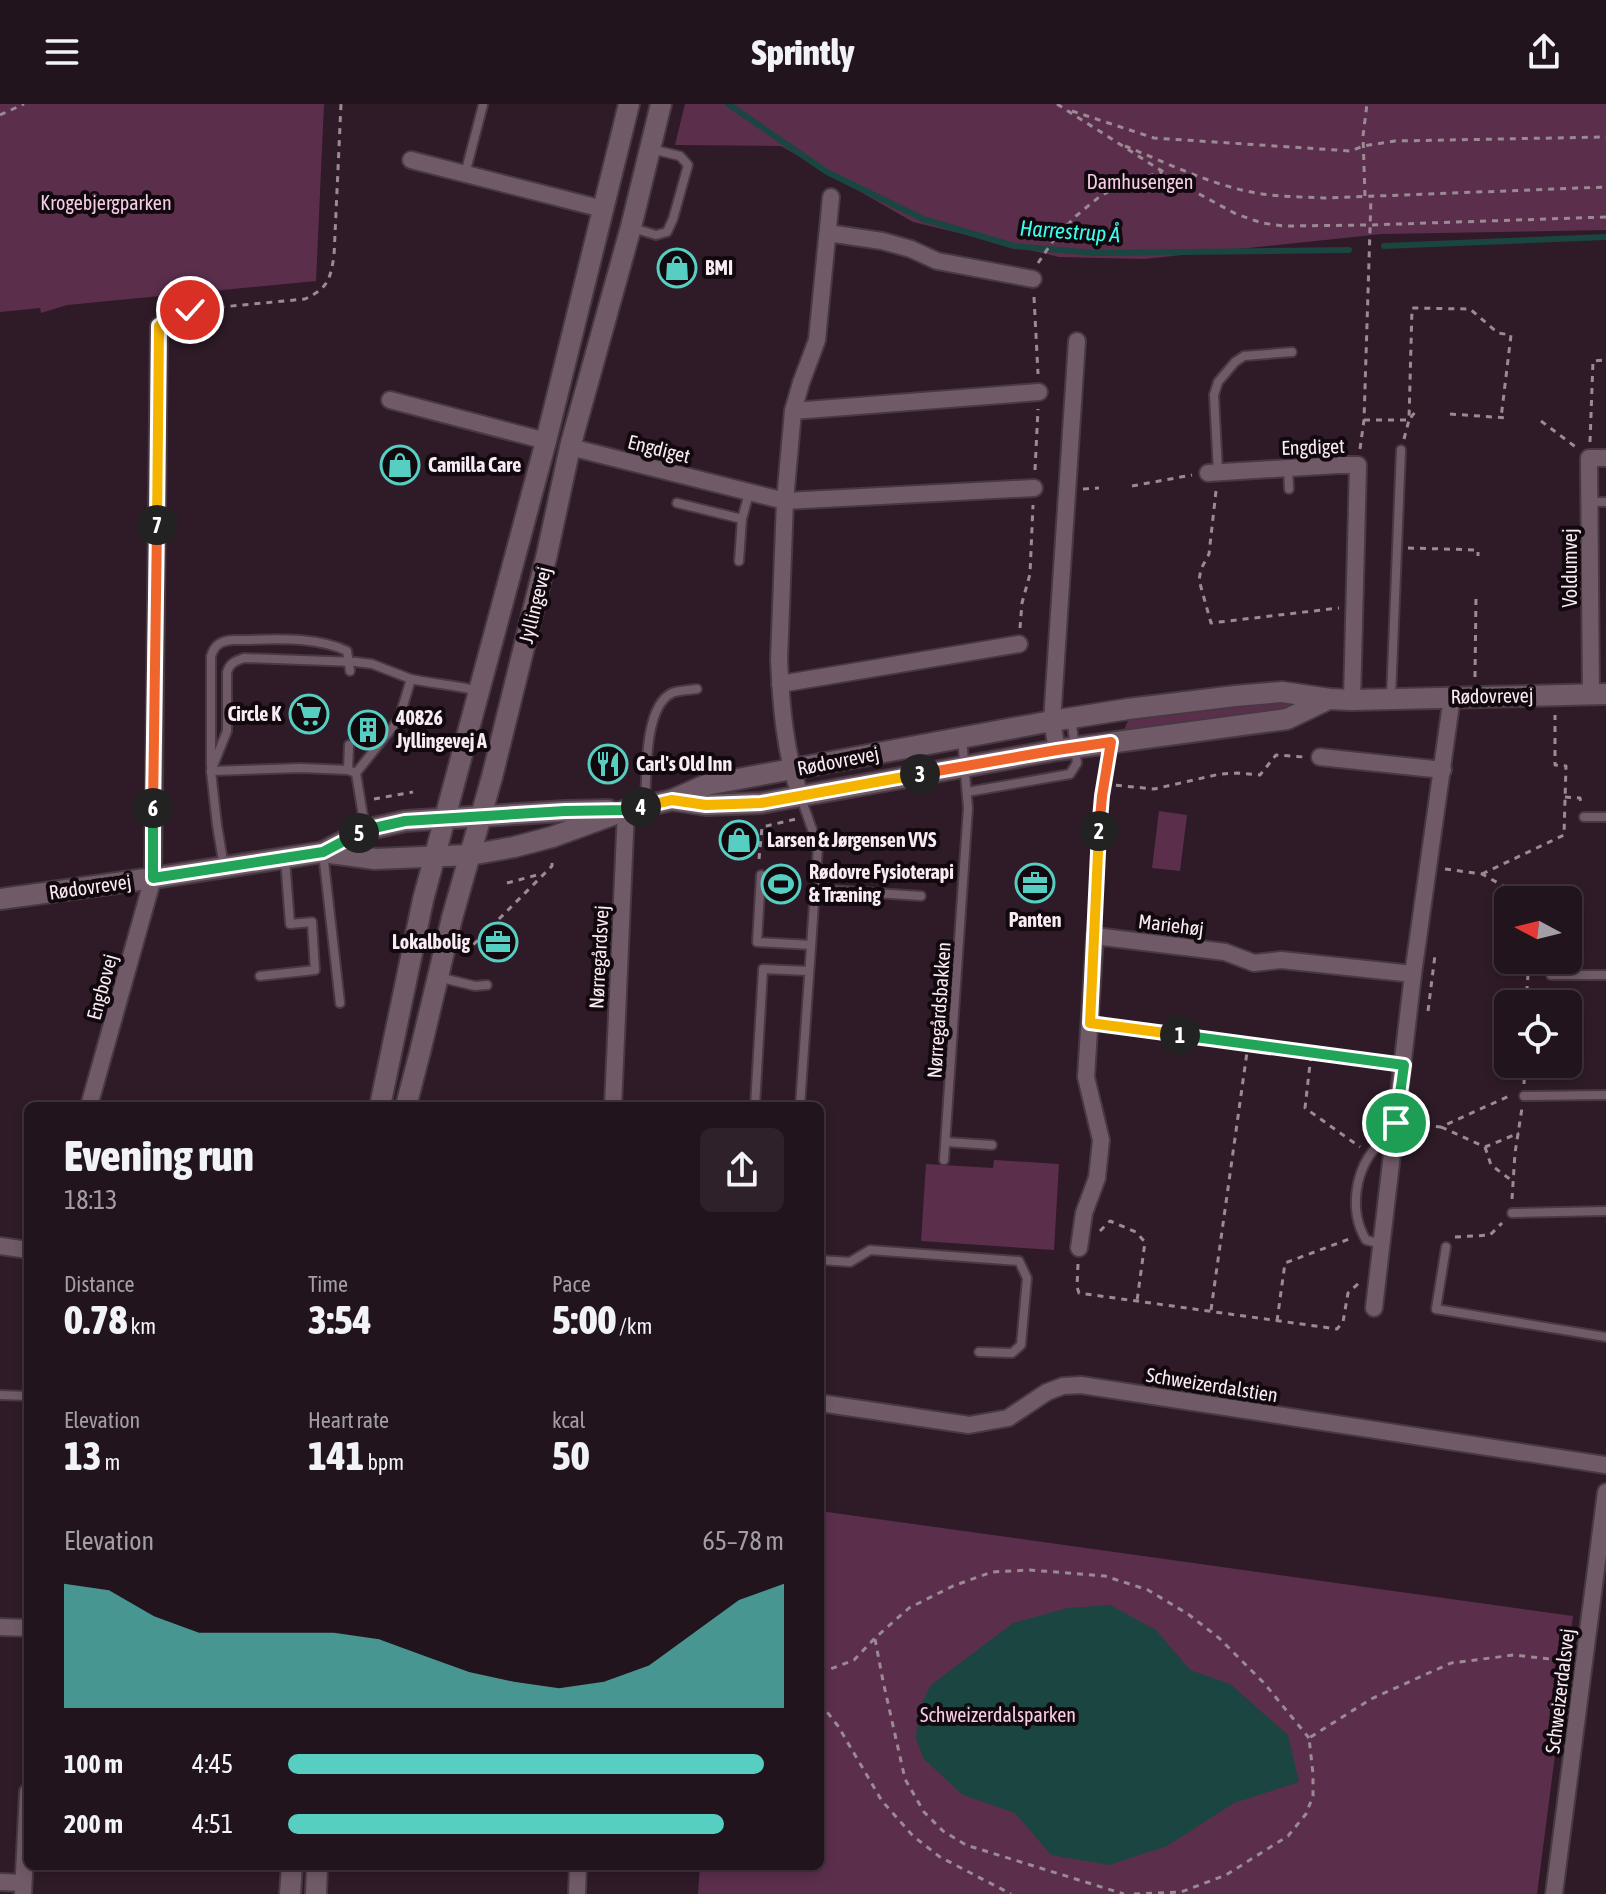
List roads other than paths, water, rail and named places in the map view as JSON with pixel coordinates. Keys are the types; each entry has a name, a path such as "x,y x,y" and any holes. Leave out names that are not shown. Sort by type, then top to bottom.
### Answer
{"street":[{"name":"Jyllingevej","path":"381,1102 423,900 546,441 629,104"},
{"name":"Jyllingevej","path":"407,1102 482,816 570,447 631,227 661,104"},
{"path":"411,160 603,209"},
{"path":"800,795 791,770 780,684 785,501 793,411 817,340 831,197"},
{"path":"828,233 882,241 937,261 1033,279"},
{"name":"Engbovej","path":"90,1102 153,878 159,326"},
{"path":"1066,748 1061,720 1077,341"},
{"path":"793,411 1039,392"},
{"path":"390,400 546,441"},
{"name":"Engdiget","path":"570,447 785,501 1034,488"},
{"name":"Voldumvej","path":"1598,458 1598,694"},
{"name":"Engdiget","path":"1213,472 1358,465 1352,700"},
{"path":"780,684 1019,644"},
{"name":"Rødovrevej","path":"0,899 323,852 375,859 470,855 552,837 636,808 672,800 706,785 1061,720 1235,696 1282,692 1352,700 1598,694"},
{"path":"1374,1308 1413,974 1452,697"},
{"name":"Rødovrevej","path":"672,800 706,805 761,803 1066,748 1287,719 1330,699"},
{"path":"1320,757 1443,770"},
{"name":"Rødovrevej","path":"323,852 365,830 405,821 636,808"},
{"name":"Nørregårdsvej","path":"613,1102 636,808"},
{"name":"Mariehøj","path":"1079,1248 1084,1213 1097,1178 1101,1140 1086,1077 1095,936 1225,952 1254,963 1281,960 1413,974"},
{"path":"0,1246 24,1249"},
{"name":"Schweizerdalstien","path":"824,1404 969,1425 1008,1418 1047,1392 1063,1386 1081,1385 1606,1465"},
{"name":"Schweizerdalsvej","path":"1554,1894 1606,1492"},
{"path":"0,1627 24,1628"},
{"path":"290,1894 292,1870"},
{"path":"316,1894 317,1870"},
{"path":"577,1894 578,1870"},
{"path":"0,1882 23,1889"}],"lane":[{"path":"465,174 483,105"},
{"path":"631,227 656,235 667,232 688,165 680,156 650,148"},
{"path":"1213,472 1214,395 1218,382 1244,356 1292,352"},
{"path":"1391,698 1401,450"},
{"path":"1288,467 1289,489"},
{"path":"739,561 742,519 749,493"},
{"path":"677,503 742,519"},
{"path":"224,868 211,771 213,649 227,640 311,641 347,651 350,666"},
{"path":"211,771 227,731 227,672 235,661 244,658 350,666 372,664 411,679 479,691"},
{"path":"352,772 399,719 411,679"},
{"path":"636,808 650,727 660,704 673,693 697,689"},
{"name":"Nørregårdsbakken","path":"944,1160 968,808 962,738"},
{"path":"349,745 365,830"},
{"path":"967,792 1070,774 1077,763 1066,748"},
{"path":"211,771 301,768 352,772"},
{"name":"Rødovrevej","path":"800,795 818,846 800,1102"},
{"path":"1584,817 1606,817"},
{"path":"323,852 340,1003"},
{"path":"260,976 315,970 312,922 290,924 285,858"},
{"path":"761,875 757,942 811,945"},
{"path":"815,889 921,896"},
{"path":"755,1102 763,969 809,971"},
{"path":"1551,975 1606,975"},
{"path":"438,977 475,986 487,985"},
{"path":"1524,1093 1606,1095"},
{"path":"946,1142 992,1145"},
{"path":"1383,1244 1366,1240 1358,1219 1356,1198 1360,1174 1369,1154 1380,1143 1394,1144"},
{"path":"1512,1213 1606,1211"},
{"path":"1446,1247 1436,1309 1606,1337"},
{"path":"824,1260 850,1262 870,1250 1019,1261 1027,1278 1021,1345 1012,1353 979,1352"},
{"path":"0,1395 24,1396"}],"waterway":[{"name":"Harrestrup Å","path":"728,104 827,172 923,219 1014,246 1095,253 1349,250"},
{"name":"Harrestrup Å","path":"1384,246 1606,237"}],"place":[{"name":"BMI","path":"677,268"},
{"name":"Camilla Care","path":"400,465"},
{"name":"Circle K","path":"309,714"},
{"name":"40826 Jyllingevej A","path":"368,730"},
{"name":"Carl's Old Inn","path":"608,764"},
{"name":"Larsen & Jørgensen VVS","path":"739,840"},
{"name":"Panten","path":"1035,883"},
{"name":"Rødovre Fysioterapi & Træning","path":"781,884"},
{"name":"Lokalbolig","path":"498,942"}],"park label":[{"name":"Damhusengen","path":"1140,182"},
{"name":"Krogebjergparken","path":"106,203"},
{"name":"Schweizerdalsparken","path":"998,1715"}]}
